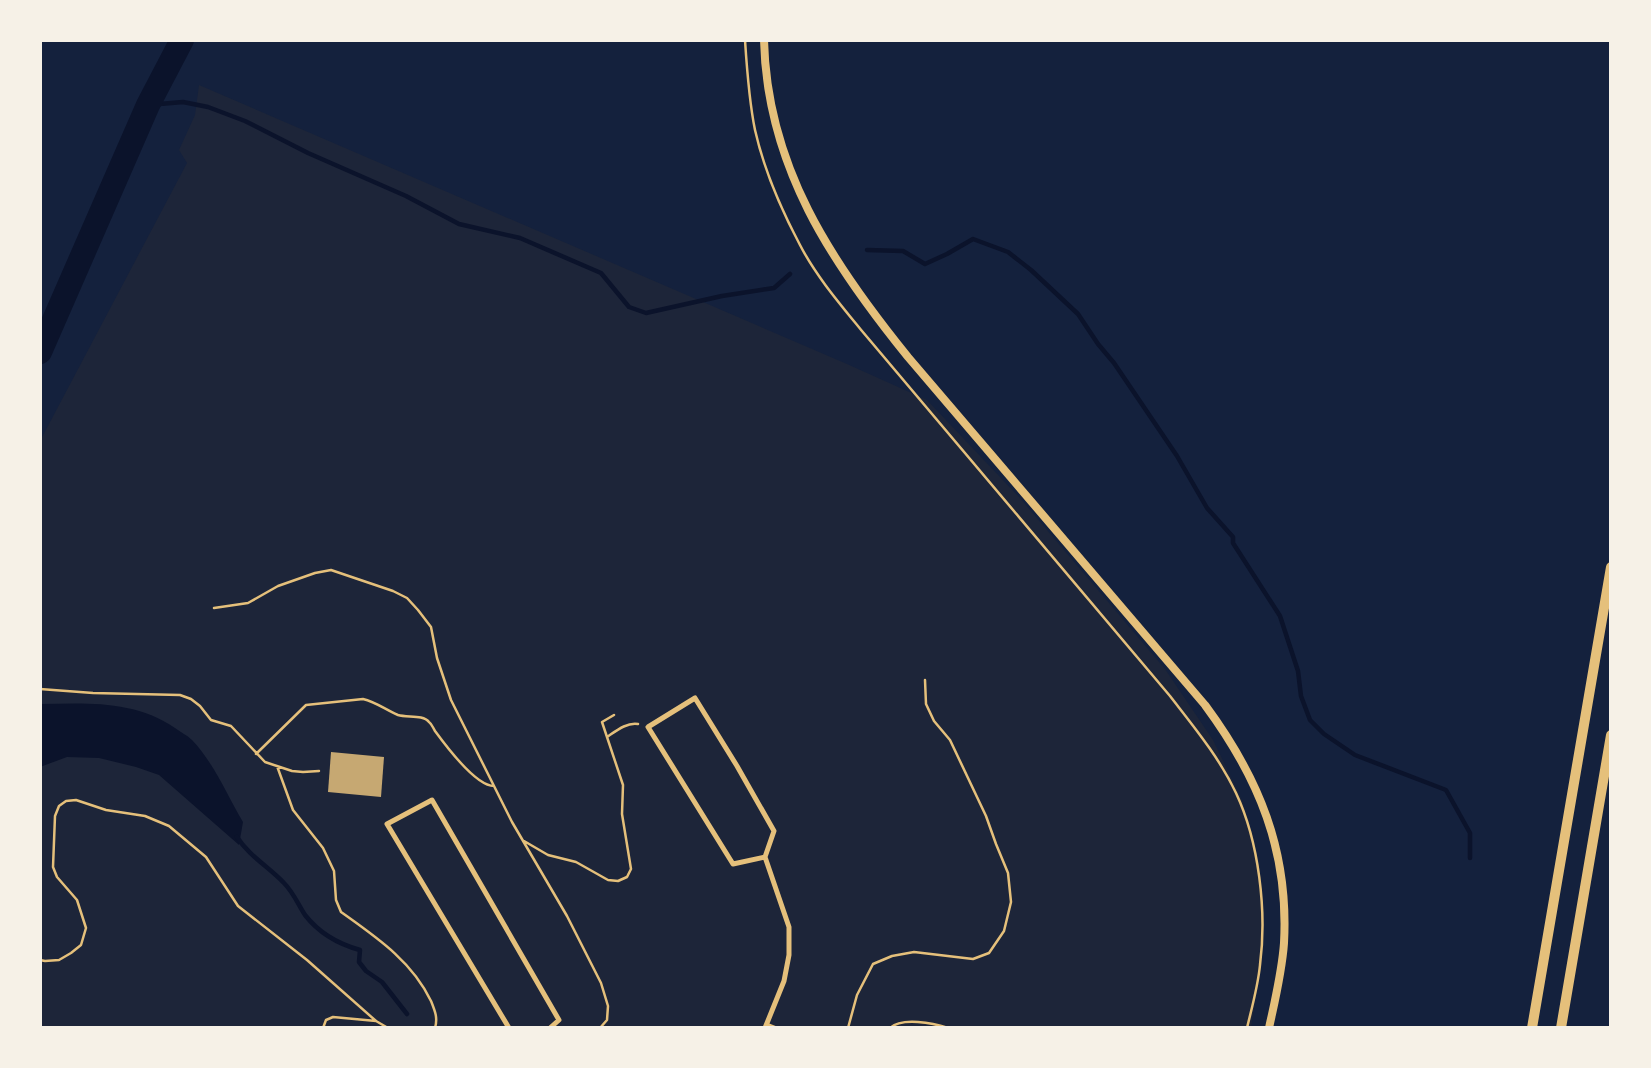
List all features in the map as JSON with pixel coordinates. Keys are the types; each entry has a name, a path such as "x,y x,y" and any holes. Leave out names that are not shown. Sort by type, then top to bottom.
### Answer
{"highway":[{"path":"1532,1028 1611,567"},
{"path":"1560,1028 1611,735"}],"main road":[{"path":"764,40 770,99 786,163 807,209 832,253 874,316 1205,705 1244,765 1263,805 1276,846 1283,895 1284,944 1269,1028"}],"street":[{"path":"765,857 733,864 648,727 695,698 774,831 765,857 789,927 789,955 784,981 766,1026"},
{"path":"509,1028 387,824 432,800 559,1020 550,1028"}],"lane":[{"path":"848,1028 857,995 873,964 892,956 914,952 973,959 989,953 1004,931 1012,902 1008,873 986,816 950,740 934,721 926,704 925,680"},
{"path":"890,1028 896,1022 907,1021 948,1028"},
{"path":"766,1026 777,1028"}],"path":[{"path":"745,40 747,82 756,132 774,188 800,246 819,275 871,341 1170,696 1208,746 1236,793 1251,835 1258,870 1263,922 1260,966 1247,1028"},
{"path":"214,608 248,603 278,586 331,570 407,598 431,626 437,658 451,700 522,839 567,916 601,983 608,1006 607,1020 600,1028"},
{"path":"40,689 180,695 200,706 211,720 230,726 265,762 303,772 319,771"},
{"path":"256,754 306,705 363,699 373,701 397,715 429,721 481,782 494,786"},
{"path":"522,839 548,855 576,862 608,880 618,881 627,877 631,869 622,814 622,785 602,722 614,715"},
{"path":"607,737 621,727 633,723 648,727"},
{"path":"277,766 293,810 323,848 334,871 336,900 341,912 405,961 430,999 436,1013 435,1028"},
{"path":"40,960 59,960 71,953 81,945 86,928 77,900 57,877 53,867 55,816 66,801 76,800 106,810 145,816 169,826 206,857 238,906 307,960 376,1021 388,1028"},
{"path":"323,1028 326,1020 333,1017 376,1021"}],"shaded area":[{"path":"199,85 927,400 1019,497 1165,669 1213,740 1242,800 1263,901 1263,950 1251,1028 40,1028 40,441 187,163 179,150 195,115"},
{"path":"40,704 93,704 127,708 160,719 188,737 214,769 243,822 239,845 159,775 99,758 67,757 40,767"}],"building":[{"path":"331,752 384,757 381,797 328,792"}],"waterway":[{"path":"40,352 148,105 182,40"},
{"path":"148,105 183,102 208,107 245,121 308,153 406,196 459,224 520,238 601,273 629,307 646,313 722,296 774,288 790,274"},
{"path":"867,250 903,251 925,264 973,239 1008,252 1078,314 1177,456 1207,508 1233,537 1233,543 1280,616 1310,720 1324,734 1355,755 1446,790 1470,833 1470,858"},
{"path":"237,837 247,850 287,887 316,927 344,945 360,950 359,962 366,971 382,982 407,1014"}]}
